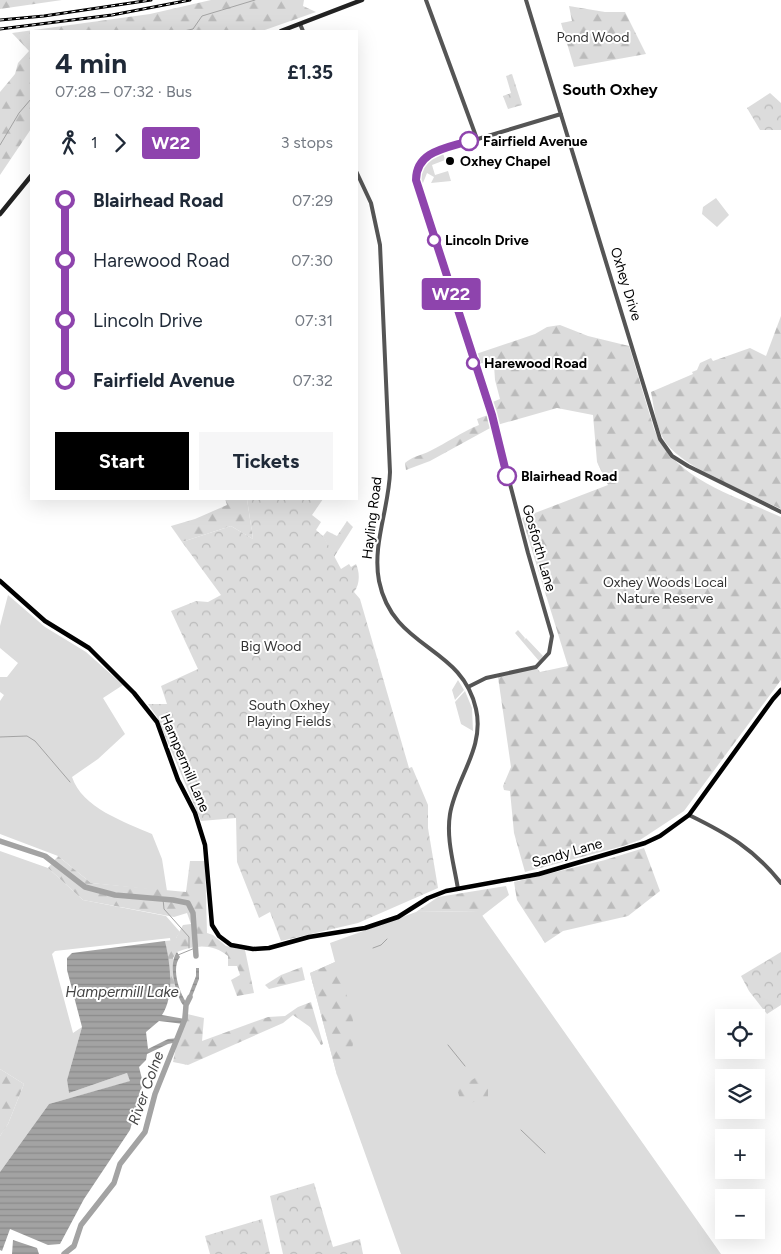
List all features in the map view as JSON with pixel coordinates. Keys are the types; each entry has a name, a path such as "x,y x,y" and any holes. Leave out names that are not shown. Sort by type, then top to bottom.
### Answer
{"main road":[{"path":"284,30 362,0"},
{"path":"0,214 30,177"},
{"name":"Hampermill Lane","path":"0,582 45,621 89,648 134,693 157,722 180,786 195,813 205,845 211,920 219,936 230,945 253,949 269,948 298,940"},
{"name":"Sandy Lane","path":"298,940 346,932 382,923 398,917 428,898 458,889 539,874 645,843 660,836 689,815 771,701 781,690"}],"street":[{"path":"426,0 477,139"},
{"name":"Oxhey Drive","path":"526,0 660,439 672,456 688,466 781,512"},
{"path":"300,24 303,30"},
{"name":"Gosforth Lane","path":"468,686 486,678 536,667 546,659 552,642 492,415 416,182 417,169 426,157 477,139 561,114"},
{"name":"Hayling Road","path":"358,175 371,203 380,245 390,472 388,498 378,549 379,581 390,609 404,629 421,644 445,660 468,686 477,710 476,739 472,759 456,789 449,825 450,846 458,889"},
{"path":"689,815 740,842 756,855 781,883"}],"green space":[{"path":"0,0 62,0 0,9"},
{"path":"211,0 304,0 303,6 316,12 265,30 34,30 150,14"},
{"name":"Pond Wood","path":"569,6 605,12 625,12 646,54 574,67 561,23 572,21"},
{"path":"30,31 30,130 0,175 0,92 15,74 18,63 29,51 12,33"},
{"path":"512,74 522,105 508,109 503,96 511,93 506,76"},
{"path":"770,93 781,103 781,130 760,130 747,108"},
{"path":"443,153 445,160 432,165 435,175 448,171 451,181 431,183 434,177 427,173 423,183 420,183 422,167 428,160"},
{"path":"716,198 729,215 717,227 702,214 703,207"},
{"path":"781,316 781,509 701,470 673,450 664,440 659,429 651,392 693,374 692,372 697,370 700,363 711,358 713,361 750,348 766,356"},
{"name":"Oxhey Woods Local Nature Reserve","path":"560,325 588,336 629,346 654,429 663,446 676,461 708,484 781,517 781,680 684,811 640,840 525,872 514,833 510,791 504,790 503,786 511,767 498,677 537,668 540,672 568,666 522,518 608,485 597,462 593,415 557,408 497,425 490,403 500,399 495,380 494,365 475,362 473,355 535,334 547,327"},
{"path":"488,415 492,427 430,461 406,470 405,463 407,461 479,425 477,419"},
{"path":"225,500 247,500 253,539 231,526 182,542 171,526 195,519 227,505"},
{"name":"South Oxhey Playing Fields","path":"247,500 322,500 312,515 321,522 316,530 324,537 341,569 349,564 351,567 356,564 359,578 354,592 360,599 409,768 412,767 428,805 428,828 438,888 358,923 281,941 270,912 259,918 237,862 236,818 201,821 157,717 148,704 167,704 161,686 198,669 171,611 196,601 208,602 221,595 182,542 231,526 253,539"},
{"path":"347,521 353,527 334,557 323,536 327,531 337,536"},
{"path":"8,595 45,627 86,652 123,685 103,698 125,734 98,759 72,777 77,788 85,797 106,813 152,834 162,859 167,891 91,883 58,856 0,834 0,701 4,695 0,692 0,677 7,677 18,663 0,648 0,626"},
{"path":"518,630 525,638 524,640 526,638 543,656 539,661 515,633"},
{"path":"458,680 464,690 455,700 452,690"},
{"path":"465,691 472,708 473,731 461,724 455,702"},
{"path":"644,848 660,891 628,916 563,931 545,943 517,900 514,882 605,860"},
{"path":"0,851 48,868 83,900 166,916 180,932 176,938 187,937 171,945 170,938 55,951 52,954 73,1033 82,1027 67,1080 69,1093 127,1073 131,1081 49,1104 0,1172 0,1136 8,1124 24,1084 0,1069"},
{"path":"58,856 91,883 186,892 190,861 205,861 207,933 213,935 226,946 245,950 254,993 237,996 231,980 240,975 237,966 228,966 228,956 216,949 203,946 177,952 173,958 175,988 170,991 165,941 175,940 183,925 191,924 187,913 174,917 83,900 48,868"},
{"path":"506,886 509,895 482,916 478,911 416,912 438,897"},
{"path":"479,911 721,1254 401,1254 337,1075 310,973 335,962 330,943 416,912"},
{"path":"781,952 781,1005 767,1014 765,1009 749,991 741,976"},
{"path":"335,962 350,1005 354,1034 352,1049 347,1062 337,1075 310,973"},
{"path":"302,967 305,980 269,989 265,985 281,975"},
{"path":"311,1002 323,1044 321,1045 310,1027 293,1015 283,1023 188,1065 173,1062 183,1013 204,1018 202,1041 268,1017 285,1016 298,1007"},
{"path":"0,1069 24,1084 8,1124 0,1136"},
{"path":"475,1078 483,1080 488,1085 488,1098 470,1103 460,1099 457,1089 461,1083 467,1083"},
{"path":"314,1183 333,1247 360,1239 363,1254 283,1254 270,1196"},
{"path":"262,1219 270,1254 210,1254 205,1236"}],"water":[{"name":"Hampermill Lake","path":"165,941 170,969 170,989 169,998 162,1015 185,1019 184,1024 159,1021 146,1032 148,1049 168,1039 179,1038 177,1042 147,1054 146,1060 139,1067 143,1083 130,1130 84,1199 60,1244 48,1245 10,1229 2,1251 0,1250 0,1172 49,1104 130,1081 127,1073 69,1093 67,1080 82,1027 67,970 67,958 72,953"},
{"path":"177,952 180,957 176,967 177,979 186,1002 196,976 196,968 199,968 199,979 189,1004 183,1005 175,986 173,963"},
{"path":"13,1240 37,1248 39,1254 12,1254"}],"waterway":[{"path":"188,30 193,29 202,16 255,0"},
{"path":"0,145 19,113 30,100"},
{"path":"0,737 27,736 35,741 70,782"},
{"name":"River Colne","path":"0,841 45,856 85,887 115,895 188,903 193,913 196,956"},
{"path":"163,899 164,909 189,937 189,948"},
{"path":"373,948 381,945 387,939"},
{"path":"178,955 195,948"},
{"name":"River Colne","path":"64,1254 74,1246 81,1225 114,1183 120,1164 145,1132 155,1094 185,1019 186,1005 190,997"},
{"path":"448,1045 465,1066"},
{"path":"521,1130 545,1153"}],"railway":[{"path":"0,20 44,16 151,0"},
{"path":"0,29 112,15 190,0"}],"bus line":[{"name":"W22","path":"469,141 434,152 426,157 417,169 416,180 492,415 507,476"}],"place":[{"name":"Fairfield Avenue","path":"469,141"},
{"name":"Oxhey Chapel","path":"450,161"},
{"name":"Lincoln Drive","path":"434,240"},
{"name":"Harewood Road","path":"473,363"},
{"name":"Blairhead Road","path":"507,476"}],"district":[{"name":"South Oxhey","path":"610,89"}],"park label":[{"name":"Big Wood","path":"271,646"}]}
